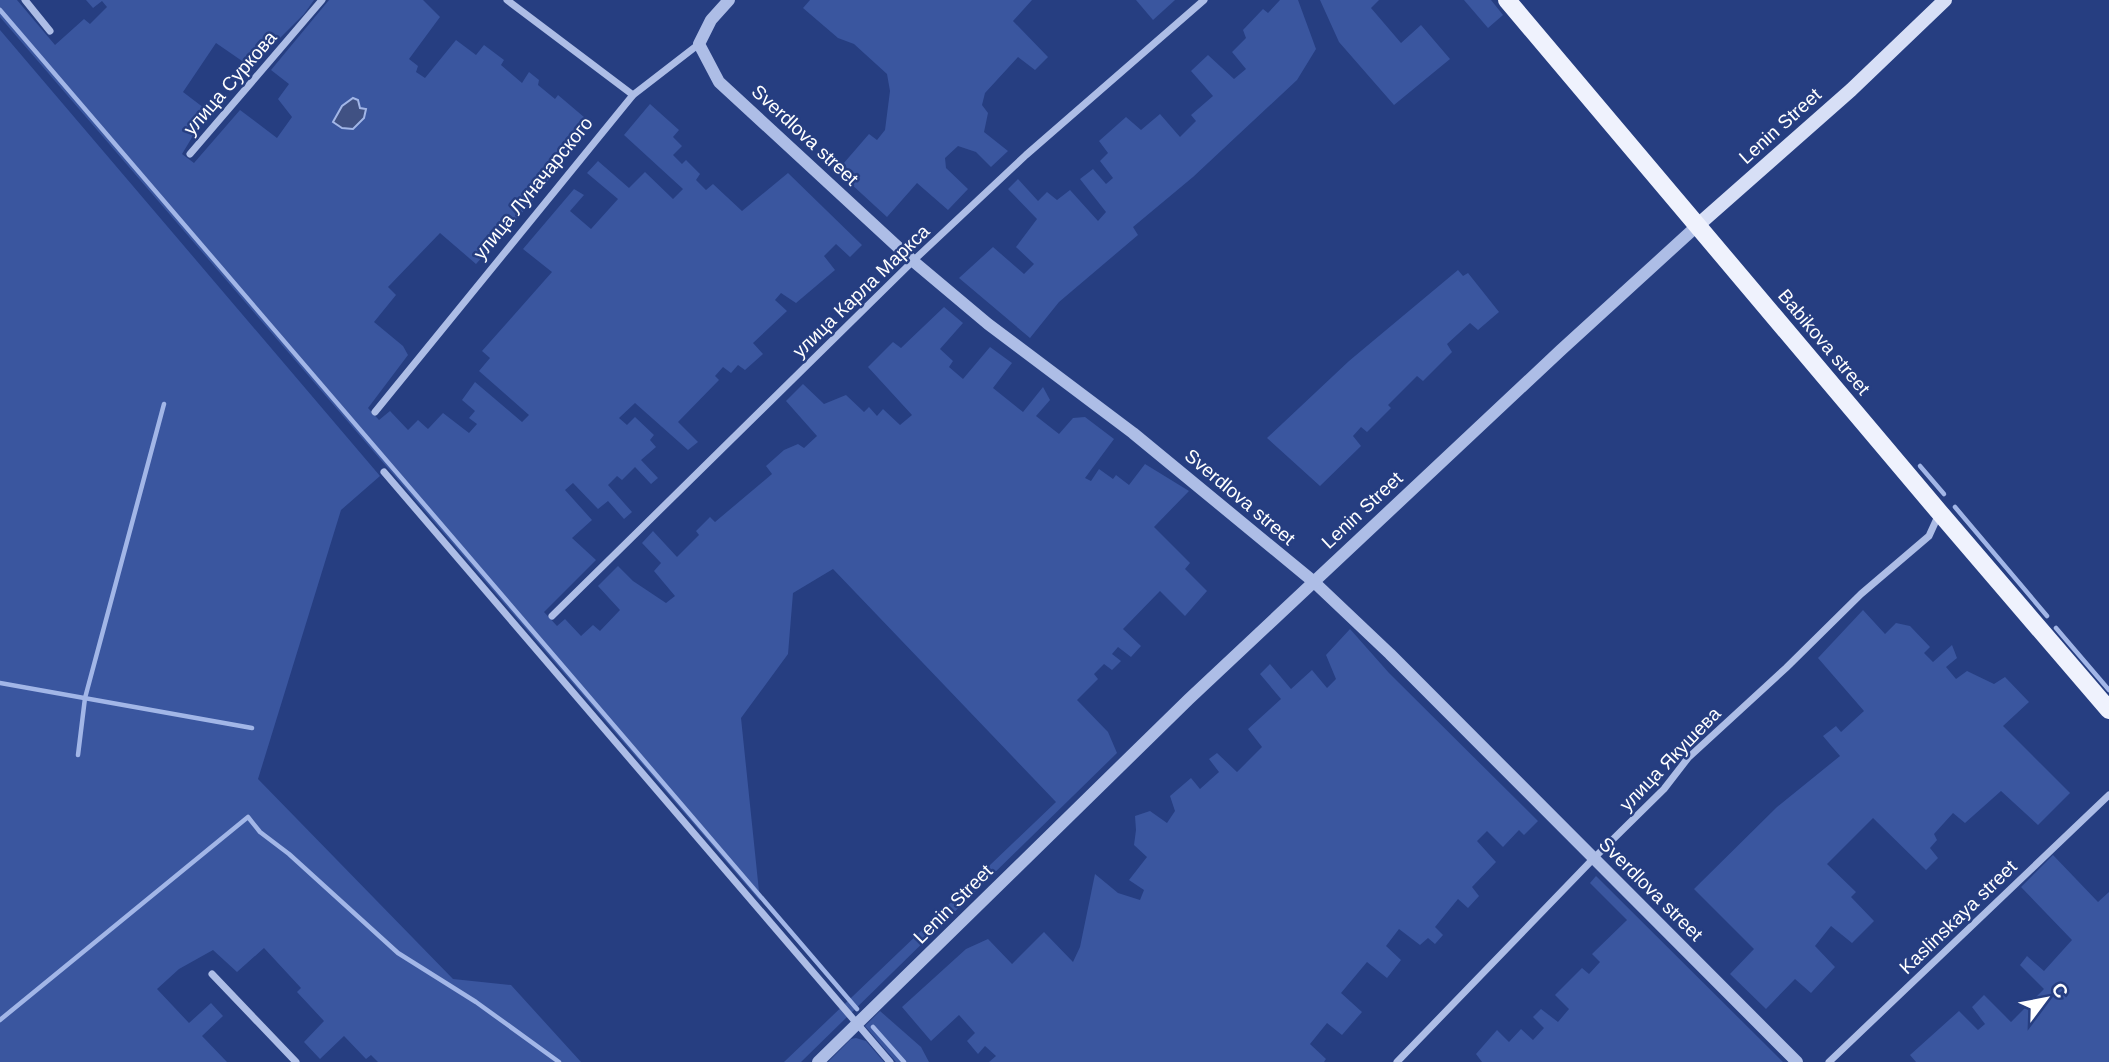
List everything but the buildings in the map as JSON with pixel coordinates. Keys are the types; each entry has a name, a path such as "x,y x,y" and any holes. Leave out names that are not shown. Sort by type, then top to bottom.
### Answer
{"main road":[{"name":"Babikova street","path":"1507,0 2109,710"},
{"name":"Lenin Street","path":"1698,225 1850,90 1945,0"}],"street":[{"path":"25,0 50,31"},
{"name":"улица Суркова","path":"190,155 322,0"},
{"path":"507,0 633,95"},
{"name":"улица Луначарского","path":"375,412 633,95 699,44 711,20 729,0"},
{"name":"улица Карла Маркса","path":"552,617 913,261 1026,155 1204,0"},
{"name":"Sverdlova street","path":"699,44 719,82 913,261 988,324 1133,433 1314,582 1400,664 1797,1062"},
{"name":"Lenin Street","path":"818,1062 1189,699 1698,225"},
{"path":"384,472 890,1062"},
{"name":"улица Якушева","path":"1397,1062 1664,789 1688,758 1787,668 1861,594 1929,536 1940,513"},
{"name":"Kaslinskaya street","path":"1829,1062 2109,795"},
{"path":"212,974 296,1062"}],"shaded area":[{"path":"0,0 17,0 55,45 84,19 90,24 107,7 102,1 93,8 86,0 314,0 304,14 263,55 256,54 245,63 216,43 183,92 208,111 182,154 194,163 240,110 277,138 292,117 278,99 289,84 271,70 329,0 423,0 440,17 409,59 418,66 416,72 425,78 456,40 476,55 484,45 504,60 501,65 522,83 529,72 539,80 538,85 555,99 558,95 591,123 536,197 476,264 440,233 388,287 396,295 374,322 403,346 408,355 368,408 379,420 390,411 408,430 418,420 428,429 443,413 469,433 477,424 469,418 475,411 462,400 475,382 522,422 529,415 479,371 490,358 482,351 552,272 523,249 574,189 584,195 570,211 591,229 618,199 587,173 598,161 629,188 645,172 673,199 683,189 624,135 650,104 679,130 673,137 682,146 673,155 682,164 686,160 700,174 696,180 706,190 713,184 742,211 788,173 862,245 850,257 836,244 824,256 835,270 796,303 781,293 775,300 787,311 753,343 763,354 745,370 738,365 731,373 723,367 715,376 719,380 678,422 698,442 688,450 635,403 619,418 627,425 635,417 654,435 650,440 656,447 641,460 658,478 651,484 635,467 622,480 617,476 608,485 632,512 624,519 608,501 598,509 573,483 565,490 592,520 572,538 596,560 544,612 557,626 565,619 581,636 593,625 600,631 620,610 598,586 618,566 633,581 666,603 675,596 654,571 661,563 642,543 653,531 677,557 699,535 696,531 710,517 715,522 772,474 766,466 784,450 798,444 804,448 817,436 786,401 803,384 824,404 846,395 864,412 869,407 877,416 883,409 900,425 912,415 868,367 893,342 901,348 944,307 963,323 940,349 953,361 949,367 963,379 990,347 1012,363 993,388 1023,412 1043,387 1050,400 1036,416 1059,434 1073,418 1085,417 1114,439 1085,478 1091,481 1099,469 1113,479 1116,475 1129,485 1145,464 1189,491 1154,527 1190,563 1185,569 1207,591 1185,616 1160,591 1123,629 1141,646 1131,657 1118,647 1112,654 1121,661 1112,670 1104,664 1094,674 1098,679 1077,700 1108,732 1117,753 801,1062 784,1062 1056,802 833,569 793,593 788,654 741,718 760,901 0,17"},
{"path":"810,0 1032,0 1013,21 1048,57 1035,70 1018,57 985,93 982,105 988,113 984,132 1008,151 991,167 976,152 958,146 945,158 946,168 968,189 948,210 917,183 887,217 837,171 869,134 877,140 885,130 890,91 887,74 854,44 838,38 803,8"},
{"path":"1136,0 1175,0 1153,20"},
{"path":"1280,0 1298,0 1316,49 1297,80 1193,177 1133,227 1138,235 1059,302 1030,338 959,278 993,247 1024,274 1034,264 1016,247 1037,219 1008,189 1018,179 1038,201 1047,192 1057,200 1070,190 1098,221 1106,212 1080,179 1093,169 1106,184 1113,178 1100,161 1108,153 1099,141 1126,117 1141,130 1160,114 1180,137 1196,121 1191,115 1213,96 1191,71 1208,55 1234,79 1246,69 1232,52 1246,38 1243,30 1263,9 1268,13"},
{"path":"1320,0 1379,0 1371,8 1401,43 1421,25 1450,59 1394,105 1339,42"},
{"path":"1464,0 1491,0 1503,15 1488,28"},
{"path":"0,30 380,476 341,510 258,779 453,979 511,985 581,1062 378,1062 371,1055 366,1059 344,1036 320,1059 304,1042 324,1021 297,992 301,988 264,948 237,972 213,950 179,969 157,989 189,1023 211,1003 223,1016 202,1036 227,1062 0,1062"},
{"path":"353,98 358,100 360,108 366,109 364,118 353,129 342,128 333,122 342,106"},
{"path":"1458,270 1463,276 1468,273 1499,312 1478,330 1470,323 1447,344 1452,352 1423,381 1417,376 1388,405 1391,408 1367,432 1361,427 1353,436 1361,446 1320,486 1267,438 1349,361"},
{"path":"1863,610 1885,634 1896,623 1910,626 1930,647 1924,653 1933,662 1952,645 1957,658 1946,667 1956,679 1967,671 1994,684 2005,677 2029,702 2003,726 2070,793 2038,825 2001,791 1965,823 1953,813 1934,834 1937,840 1930,848 1938,858 1926,870 1873,818 1827,864 1856,892 1851,897 1874,921 1852,943 1831,926 1815,946 1835,967 1811,993 1795,979 1766,1009 1730,974 1754,949 1694,889 1777,807 1840,756 1823,736 1836,726 1841,732 1864,711 1818,658"},
{"path":"1350,629 1389,673 1538,821 1524,835 1519,830 1503,847 1487,831 1477,841 1496,862 1472,887 1479,896 1468,908 1458,899 1435,927 1443,935 1435,944 1428,938 1420,945 1399,929 1386,946 1401,960 1387,978 1367,962 1341,993 1362,1012 1342,1035 1327,1023 1310,1044 1326,1059 1324,1062 989,1062 996,1056 985,1046 978,1054 967,1041 975,1033 959,1015 931,1041 902,1007 966,949 988,939 1012,964 1044,932 1073,962 1080,947 1095,874 1118,893 1140,900 1144,890 1129,880 1147,857 1134,845 1135,816 1150,811 1167,823 1175,811 1170,796 1191,778 1200,789 1219,772 1209,759 1217,753 1237,772 1262,747 1248,729 1281,699 1260,674 1270,664 1291,689 1312,670 1327,688 1336,679 1326,655"},
{"path":"2053,855 2098,902 2109,892 2109,1062 1916,1062 1910,1055 1959,1011 1978,1030 1985,1024 1972,1007 1984,995 2011,1022 2044,989 2020,965 2027,956 2044,971 2072,940 2021,887"},
{"path":"1596,876 1783,1062 1482,1062 1476,1054 1497,1030 1509,1042 1521,1029 1533,1040 1544,1028 1533,1017 1541,1009 1558,1022 1569,1009 1555,995 1582,968 1589,974 1600,962 1592,954 1627,920 1590,883"},
{"path":"880,1011 921,1047 929,1062 896,1062 865,1026"},
{"path":"851,1039 866,1041 884,1062 828,1062"}],"waterway":[{"path":"0,10 857,1009"},
{"path":"78,755 85,698 164,404"},
{"path":"1920,466 1944,494"},
{"path":"1955,507 2047,616"},
{"path":"2056,628 2109,690"},
{"path":"0,683 252,728"},
{"path":"0,1020 248,817 260,832 289,854 398,953 476,1002 559,1062"},
{"path":"873,1027 904,1062"}]}
